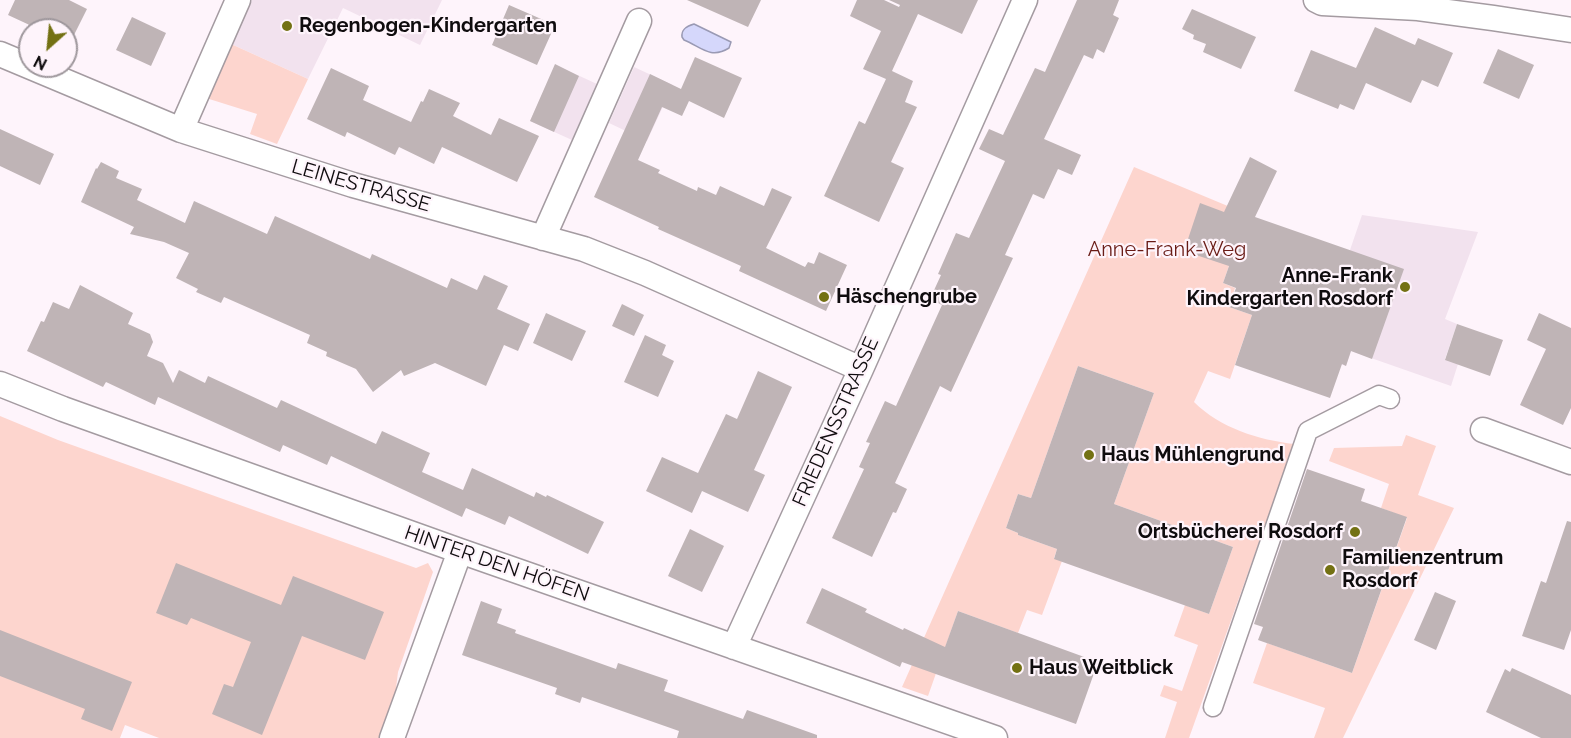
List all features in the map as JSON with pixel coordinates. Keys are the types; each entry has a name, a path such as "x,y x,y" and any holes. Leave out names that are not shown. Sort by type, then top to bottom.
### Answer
{"street":[{"path":"181,130 238,0"},
{"name":"FRIEDENSSTRASSE","path":"734,647 1025,0"},
{"path":"1316,0 1322,3 1418,8 1571,30"},
{"path":"543,238 639,21"},
{"name":"LEINESTRASSE","path":"0,54 181,130 353,185 584,249 645,273 861,369"},
{"name":"HINTER DEN HÖFEN","path":"0,384 63,409 460,551 995,738"},
{"path":"1213,706 1308,431 1379,395 1390,399"},
{"path":"1483,430 1571,462"},
{"path":"392,738 460,551"}],"shaded area":[{"name":"Regenbogen-Kindergarten","path":"252,0 442,0 420,45 343,8 308,79 231,44"},
{"path":"558,66 597,84 572,140 530,121"},
{"path":"634,67 673,85 647,141 609,123"},
{"name":"Anne-Frank Kindergarten Rosdorf","path":"1362,215 1478,232 1445,319 1457,324 1445,359 1458,364 1451,386 1351,351 1346,366 1309,353"}],"green space":[{"path":"231,44 308,79 277,144 250,134 257,114 206,98"},
{"name":"Anne-Frank-Weg","path":"1134,167 1247,214 1223,283 1235,288 1229,307 1252,315 1230,379 1208,371 1194,402 1228,426 1254,436 1294,444 1189,738 1165,738 1177,702 1160,696 1164,685 1182,691 1198,645 1174,636 1185,605 1209,614 1233,547 1114,504 1154,393 1078,366 1031,498 1018,494 1006,528 1018,535 1057,549 1054,558 1062,561 1042,615 1027,610 1018,633 958,611 928,696 902,687"},
{"path":"0,416 58,440 416,568 428,563 433,572 398,672 395,696 380,738 159,738 125,725 120,738 0,738"},
{"path":"1406,435 1436,446 1418,495 1454,508 1343,738 1314,738 1325,708 1253,683 1267,643 1352,673 1407,518 1381,508 1389,484 1329,461 1334,448 1402,446"}],"water":[{"path":"694,24 731,42 729,48 716,53 705,51 684,40 682,34 684,30"}],"building":[{"path":"15,0 69,0 87,9 78,27 78,18 18,20 8,15"},
{"path":"687,0 761,0 748,27"},
{"path":"857,0 884,0 899,7 900,5 889,0 978,0 962,34 918,14 892,71 913,81 905,102 917,107 891,162 904,168 879,222 824,196 859,121 865,124 886,79 863,69 881,31 850,16"},
{"path":"1077,0 1119,0 1113,15 1119,18 1104,53 1097,49 1093,59 1084,55 1044,139 1081,155 1072,175 1058,169 1044,199 1033,194 1005,255 1013,258 951,392 940,386 895,483 907,489 896,513 893,512 872,557 832,538 864,469 859,467 870,443 866,442 885,401 896,406 942,305 930,299 956,233 969,238 1005,161 979,149 989,129 1003,135 1035,68 1045,72"},
{"path":"509,5 555,25 537,65 492,45"},
{"path":"1192,9 1256,37 1241,69 1203,52 1206,44 1193,39 1194,35 1182,29"},
{"path":"132,17 166,33 151,66 116,50"},
{"path":"1375,27 1415,45 1418,38 1453,53 1438,87 1422,80 1411,103 1366,83 1354,110 1340,104 1338,109 1294,91 1311,50 1356,68"},
{"path":"1498,49 1534,65 1519,99 1483,83"},
{"path":"695,57 742,78 724,118 689,101 682,116 662,107 638,160 660,170 658,173 697,191 698,187 716,195 720,186 764,206 772,188 792,197 766,248 805,267 808,262 814,264 819,252 847,265 826,311 739,271 741,266 594,197 650,74 681,89"},
{"path":"555,64 579,76 554,132 530,121"},
{"path":"331,68 369,86 363,100 411,122 429,89 460,103 453,116 491,135 499,118 539,136 517,182 442,147 434,164 399,147 395,155 347,132 345,137 307,119"},
{"path":"0,129 54,154 40,185 0,166"},
{"path":"1250,157 1277,171 1255,217 1404,269 1372,359 1351,351 1346,366 1342,364 1330,398 1235,365 1252,315 1229,307 1236,288 1223,283 1229,266 1184,251 1200,203 1224,212"},
{"path":"101,162 119,171 116,178 142,189 137,200 185,223 194,201 267,234 275,216 370,259 372,254 447,288 451,278 477,290 484,275 508,286 497,309 530,324 518,351 504,345 486,386 435,363 404,376 401,370 373,392 356,369 326,356 327,352 307,343 310,335 224,297 221,303 196,292 198,289 176,278 189,253 164,242 130,234 134,227 81,202"},
{"path":"80,285 133,313 128,324 150,334 153,342 147,356 163,363 173,383 179,370 205,383 208,376 277,408 281,400 376,444 382,431 430,453 422,472 463,490 472,468 534,497 536,492 546,497 547,495 604,522 588,554 509,516 505,525 466,508 462,517 331,456 327,465 283,445 280,452 158,397 155,405 106,382 103,387 27,351 53,302 69,309"},
{"path":"622,304 644,315 634,336 612,326"},
{"path":"546,313 586,331 572,361 533,343"},
{"path":"1539,313 1571,328 1571,408 1563,425 1520,405 1546,349 1527,340"},
{"path":"1457,324 1503,340 1490,376 1445,360"},
{"path":"645,335 666,345 662,355 674,361 658,397 624,382"},
{"name":"Haus Mühlengrund","path":"1078,366 1154,393 1114,504 1233,547 1209,614 1054,559 1057,549 1018,535 1006,528 1018,494 1031,498"},
{"path":"758,371 792,387 754,470 765,475 748,512 702,491 692,513 646,491 662,457 698,473 726,414 737,419"},
{"name":"Familienzentrum Rosdorf","path":"1307,469 1365,489 1361,501 1407,517 1352,673 1258,640 1263,627 1254,624"},
{"path":"1567,521 1571,522 1571,630 1564,650 1522,636 1541,581 1546,583"},
{"path":"690,529 724,546 702,592 668,576"},
{"path":"176,563 281,605 293,576 384,612 365,660 302,636 262,735 212,714 224,684 233,687 251,642 191,618 187,625 156,613"},
{"name":"Haus Weitblick","path":"822,588 867,609 865,612 945,647 958,611 1098,662 1076,724 902,662 900,667 806,623"},
{"path":"1435,592 1456,601 1436,650 1414,640"},
{"path":"481,601 502,609 497,623 516,630 515,633 616,669 618,663 668,680 664,691 743,719 747,710 817,735 817,738 677,738 679,731 582,697 580,703 555,694 557,688 462,655"},
{"path":"0,630 132,682 112,731 81,719 85,709 0,676"},
{"path":"1512,668 1571,695 1571,738 1541,738 1486,712 1505,669 1510,672"}],"place":[{"name":"Regenbogen-Kindergarten","path":"287,26"},
{"name":"Anne-Frank Kindergarten Rosdorf","path":"1405,287"},
{"name":"Häschengrube","path":"824,297"},
{"name":"Haus Mühlengrund","path":"1089,455"},
{"name":"Ortsbücherei Rosdorf","path":"1355,532"},
{"name":"Familienzentrum Rosdorf","path":"1330,570"},
{"name":"Haus Weitblick","path":"1017,668"}]}
